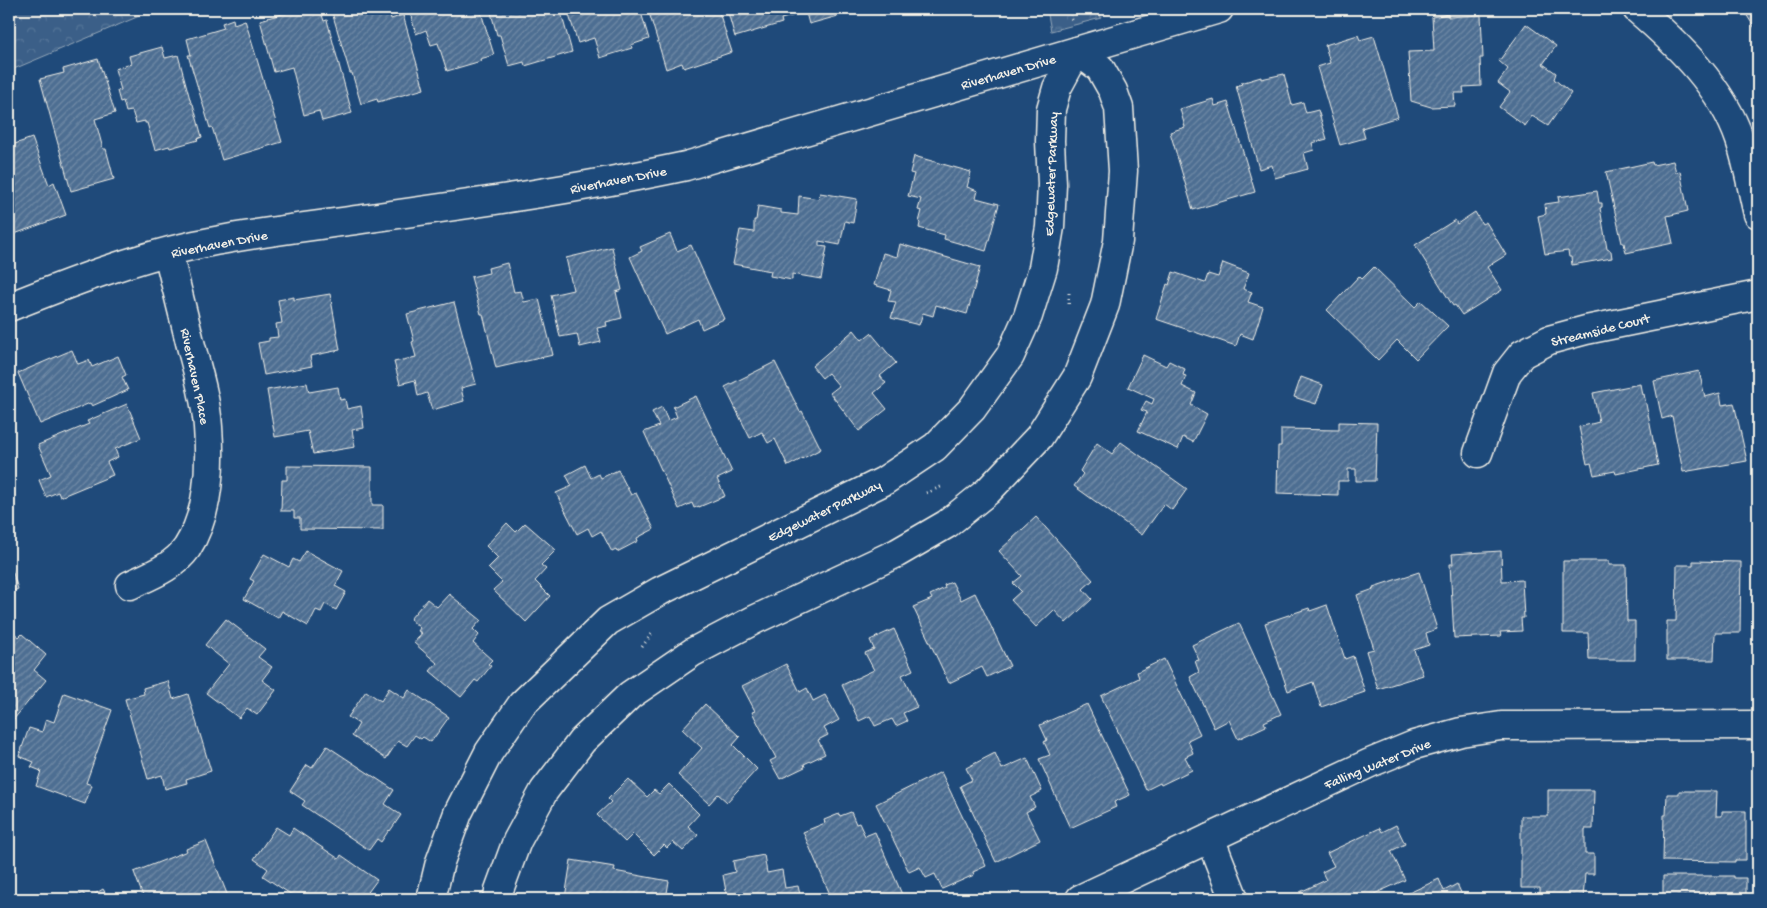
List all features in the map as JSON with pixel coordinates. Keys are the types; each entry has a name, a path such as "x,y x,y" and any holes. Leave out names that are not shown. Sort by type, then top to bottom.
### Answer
{"street":[{"name":"Riverhaven Drive","path":"9,307 74,281 194,246 248,236 550,192 622,180 686,166 1220,9"},
{"path":"1637,9 1692,62 1720,98 1740,140 1758,214"},
{"name":"Edgewater Parkway","path":"431,899 440,862 458,813 489,752 522,704 608,621 660,591 884,481 934,447 972,409 1010,356 1028,316 1043,268 1050,228 1052,201 1051,108 1056,88 1077,51"},
{"path":"498,899 499,890 517,841 544,791 582,741 630,695 693,652 754,620 897,553 947,524 988,491 1039,437 1078,377 1105,305 1118,241 1123,171 1119,108 1113,91 1100,68 1077,51"},
{"name":"Riverhaven Place","path":"130,585 162,571 186,550 198,527 206,499 209,465 208,426 198,374 168,253"},
{"name":"Streamside Court","path":"1478,453 1507,373 1522,354 1549,340 1586,330 1758,295"},
{"name":"Falling Water Drive","path":"1080,899 1379,760 1414,745 1461,732 1501,726 1758,725"},
{"path":"1210,838 1234,899"}],"green space":[{"path":"21,9 156,9 9,71 9,13"},
{"path":"1047,9 1099,9 1101,18 1051,31"}],"building":[{"path":"301,9 320,9 324,21 327,20 352,113 322,121 319,111 304,115 292,67 274,72 260,20"},
{"path":"331,9 389,9 391,19 403,15 424,89 378,102 377,99 361,104"},
{"path":"409,9 480,9 494,55 447,71 438,43 431,45 426,30 416,34"},
{"path":"490,9 560,9 572,52 525,66 524,62 509,66 500,35 497,35"},
{"path":"567,9 640,9 649,39 631,45 632,48 600,58 594,38 578,43"},
{"path":"648,9 718,9 732,52 684,68 682,63 666,69"},
{"path":"727,9 797,9 799,14 781,19 782,23 735,37"},
{"path":"805,9 860,9 860,10 809,24"},
{"path":"1754,9 1758,9 1758,33 1746,14"},
{"path":"1448,14 1448,17 1481,15 1483,58 1480,58 1481,86 1463,87 1464,93 1454,93 1455,106 1431,107 1411,101 1408,52 1434,51 1432,17"},
{"path":"233,19 234,24 245,20 282,142 222,160 212,127 210,128 188,55 191,55 187,39 224,28 222,23"},
{"path":"1526,24 1556,46 1543,64 1556,73 1554,79 1571,93 1548,126 1532,116 1525,126 1499,107 1510,92 1498,83 1508,69 1499,61"},
{"path":"1358,35 1360,40 1374,36 1398,117 1362,128 1365,138 1340,145 1317,67 1330,63 1325,45"},
{"path":"162,47 165,58 178,55 202,137 198,140 170,148 169,146 155,150 147,123 145,121 136,123 132,111 126,112 123,101 120,102 117,91 121,90 115,69 131,64 129,56"},
{"path":"98,59 115,113 95,119 114,179 71,191 40,79 64,73 63,69"},
{"path":"1284,74 1292,105 1303,102 1306,113 1318,110 1327,139 1312,143 1314,150 1304,153 1308,169 1275,178 1272,165 1259,169 1236,86 1261,77 1261,79"},
{"path":"1213,99 1215,106 1228,102 1255,192 1193,210 1170,132 1185,127 1180,109"},
{"path":"32,138 49,185 54,182 66,215 9,236 9,146"},
{"path":"914,156 971,172 967,187 978,191 976,198 999,204 986,251 944,239 945,235 919,228 922,211 918,210 921,199 908,196 914,174 910,173"},
{"path":"1673,161 1676,172 1680,171 1688,211 1667,216 1673,243 1626,253 1606,172 1652,162 1653,165"},
{"path":"1597,191 1599,203 1602,203 1600,208 1607,249 1611,251 1612,258 1572,265 1568,251 1545,254 1538,216 1546,214 1545,204 1559,202 1558,197"},
{"path":"820,193 857,199 853,223 845,221 840,245 819,241 819,246 827,247 821,279 792,274 792,280 770,276 771,271 733,264 740,230 754,232 754,220 756,220 758,206 781,210 781,213 798,215 799,196 819,199"},
{"path":"1475,212 1482,224 1486,222 1506,255 1487,267 1502,290 1462,315 1455,305 1453,306 1415,245 1455,220 1457,224"},
{"path":"670,234 677,251 691,245 724,319 702,329 698,319 665,334 630,257 642,251 640,247"},
{"path":"900,244 980,267 967,314 936,305 933,316 923,313 919,325 891,318 896,302 888,301 891,290 874,285 883,253 897,257"},
{"path":"612,247 622,290 616,292 622,318 606,322 607,326 597,328 601,342 580,347 577,334 560,337 551,295 573,290 566,258"},
{"path":"507,263 514,292 521,291 524,302 539,299 553,355 496,368 483,314 481,314 471,277 489,273 488,268"},
{"path":"1223,263 1249,273 1243,289 1252,292 1248,302 1263,307 1253,339 1240,334 1236,346 1156,319 1167,284 1169,285 1173,272 1205,283 1208,274 1218,277"},
{"path":"1374,267 1415,307 1421,301 1448,326 1416,359 1397,340 1378,360 1327,310 1359,276 1362,279"},
{"path":"330,294 340,350 310,356 312,366 264,375 258,343 269,341 269,338 278,337 276,324 282,323 278,300 294,297 294,300"},
{"path":"454,302 476,384 461,388 464,401 432,410 427,393 418,396 415,380 400,384 394,362 416,357 407,314"},
{"path":"854,330 862,340 871,333 896,363 880,376 886,383 874,393 887,409 859,431 830,393 839,386 828,373 822,378 812,366"},
{"path":"72,350 78,364 89,360 92,367 118,356 126,375 122,377 128,390 92,406 90,403 40,424 18,373"},
{"path":"1143,355 1166,366 1169,361 1185,369 1183,375 1186,376 1182,386 1196,393 1191,405 1207,414 1193,442 1183,437 1178,449 1138,431 1147,412 1141,410 1146,401 1152,404 1154,399 1128,387"},
{"path":"775,362 821,449 788,466 775,439 768,443 762,432 750,438 725,387"},
{"path":"1699,371 1705,397 1720,393 1722,405 1734,403 1747,461 1683,472 1672,416 1662,419 1654,381"},
{"path":"1301,377 1323,385 1316,404 1294,397"},
{"path":"307,383 309,392 338,387 340,400 345,399 347,409 361,406 364,428 352,430 355,447 313,454 308,431 275,437 267,390"},
{"path":"1640,384 1642,395 1644,394 1658,465 1616,474 1615,471 1594,475 1591,463 1587,464 1579,427 1599,422 1593,393"},
{"path":"696,396 732,472 717,479 725,496 699,507 694,508 692,503 679,509 644,432 659,426 652,412 662,407 668,421 677,417 673,407"},
{"path":"127,404 141,438 115,449 118,457 107,462 113,475 60,497 58,492 46,497 39,480 51,475 38,445 89,424 87,421"},
{"path":"1339,422 1377,423 1375,481 1356,481 1356,469 1348,469 1348,481 1338,481 1338,495 1277,493 1278,446 1281,446 1281,429 1339,430"},
{"path":"1121,442 1187,489 1172,510 1164,504 1142,535 1074,486 1083,474 1080,471 1097,443 1112,454"},
{"path":"585,465 591,478 599,474 601,478 618,470 631,495 636,493 654,529 637,538 638,541 617,552 616,550 612,552 601,531 592,536 588,528 577,534 556,493 572,486 566,475"},
{"path":"287,466 372,467 372,505 383,505 383,530 300,529 300,518 294,518 294,511 281,511 282,480 287,480"},
{"path":"1036,517 1093,580 1083,589 1092,599 1066,623 1054,610 1036,627 1011,600 1021,591 1013,583 1022,576 999,551"},
{"path":"507,523 516,532 525,523 556,550 541,565 546,569 535,581 550,596 526,622 493,590 502,582 488,568 498,558 486,546"},
{"path":"306,551 343,571 335,586 346,592 336,610 325,604 321,612 316,610 308,626 282,611 278,618 244,599 254,581 250,579 264,554 289,567 293,559 299,562"},
{"path":"1501,551 1502,581 1522,580 1524,618 1521,618 1522,631 1500,632 1501,636 1454,638 1450,564 1453,564 1452,554"},
{"path":"9,561 18,589 9,593"},
{"path":"1563,561 1609,561 1609,565 1626,565 1627,621 1635,621 1635,660 1589,660 1588,633 1563,633"},
{"path":"1693,561 1741,562 1740,633 1715,633 1714,660 1667,660 1667,621 1676,621 1677,565 1693,565"},
{"path":"1419,572 1437,629 1426,633 1429,645 1414,650 1423,675 1378,689 1366,651 1374,649 1357,595 1374,589 1373,587"},
{"path":"952,582 961,600 975,593 1010,666 987,677 982,667 949,683 913,607 932,599 930,595 945,588 944,585"},
{"path":"449,594 481,620 473,629 479,635 473,643 492,660 488,664 491,666 478,682 475,680 461,697 430,671 437,663 414,643 422,633 418,631 420,628 410,619 427,599 437,607"},
{"path":"1327,605 1345,659 1353,656 1365,692 1321,707 1313,682 1288,691 1265,623 1309,608 1310,611"},
{"path":"226,619 265,649 258,657 272,667 262,680 276,690 257,715 247,708 239,718 206,693 229,664 205,645"},
{"path":"1239,623 1281,714 1264,722 1266,726 1238,739 1229,720 1214,728 1190,677 1199,672 1195,661 1199,660 1192,645"},
{"path":"9,629 19,637 22,634 46,655 34,670 46,680 9,725"},
{"path":"894,629 913,670 902,675 917,707 903,713 907,721 896,726 892,719 875,726 870,716 859,721 842,685 874,670 865,653 874,649 870,640"},
{"path":"1164,659 1200,734 1188,740 1193,753 1185,757 1192,770 1146,790 1101,696 1139,678 1137,672"},
{"path":"786,664 800,692 807,688 813,701 825,695 839,720 824,728 828,735 818,740 825,754 804,764 805,767 780,779 770,761 776,758 752,712 755,711 742,686"},
{"path":"168,681 173,699 188,694 211,771 186,779 187,783 165,789 162,775 148,779 125,699 144,694 143,688"},
{"path":"389,688 404,698 409,690 449,717 431,742 415,735 407,746 398,741 386,759 352,736 359,724 348,717 366,691 381,701"},
{"path":"64,693 112,710 86,783 92,785 85,804 36,786 41,771 31,767 34,762 19,756 29,728 42,732 46,719 54,722"},
{"path":"705,704 740,737 733,745 757,769 727,802 718,794 709,804 678,775 702,748 682,729"},
{"path":"1087,704 1130,795 1114,802 1116,807 1070,828 1039,759 1050,755 1044,742 1047,740 1040,725"},
{"path":"327,746 394,790 385,804 401,815 381,842 377,839 369,850 302,805 305,801 290,791 307,765 312,768"},
{"path":"995,753 1002,769 1027,758 1042,791 1030,797 1035,807 1026,812 1040,840 996,862 960,786 972,780 966,768"},
{"path":"941,772 986,866 973,872 974,875 942,889 935,874 926,878 920,867 909,872 876,804"},
{"path":"628,779 647,797 654,790 659,794 669,784 699,814 688,826 698,835 683,851 673,842 667,848 664,845 654,855 633,834 625,842 597,815 611,802 608,799"},
{"path":"1548,790 1594,790 1593,829 1585,829 1585,854 1594,854 1594,874 1585,874 1583,899 1540,899 1540,888 1521,888 1521,816 1548,816"},
{"path":"1679,791 1717,791 1716,816 1722,816 1722,811 1746,811 1746,860 1735,860 1735,862 1663,861 1664,815 1666,815 1667,794 1679,794"},
{"path":"851,812 856,824 859,823 865,836 875,832 904,899 832,899 803,832 825,823 824,820"},
{"path":"1396,825 1405,844 1391,851 1405,880 1363,899 1304,899 1300,892 1326,880 1322,872 1334,866 1327,853 1380,828 1382,832"},
{"path":"276,827 289,835 293,828 339,859 341,855 377,880 363,899 337,899 332,896 330,899 324,899 319,895 316,899 298,899 263,876 268,869 254,859"},
{"path":"206,841 229,899 144,899 134,872 187,851 186,849"},
{"path":"764,855 767,873 782,870 785,888 798,886 801,899 732,899 732,896 727,897 723,875 735,872 733,861"},
{"path":"571,860 615,867 614,871 669,881 666,899 565,898"},
{"path":"1663,876 1734,876 1734,878 1746,878 1746,899 1663,899"},
{"path":"1439,879 1444,891 1457,884 1464,899 1396,899"},
{"path":"103,889 109,899 87,899"},
{"path":"83,893 87,899 72,899"}]}
